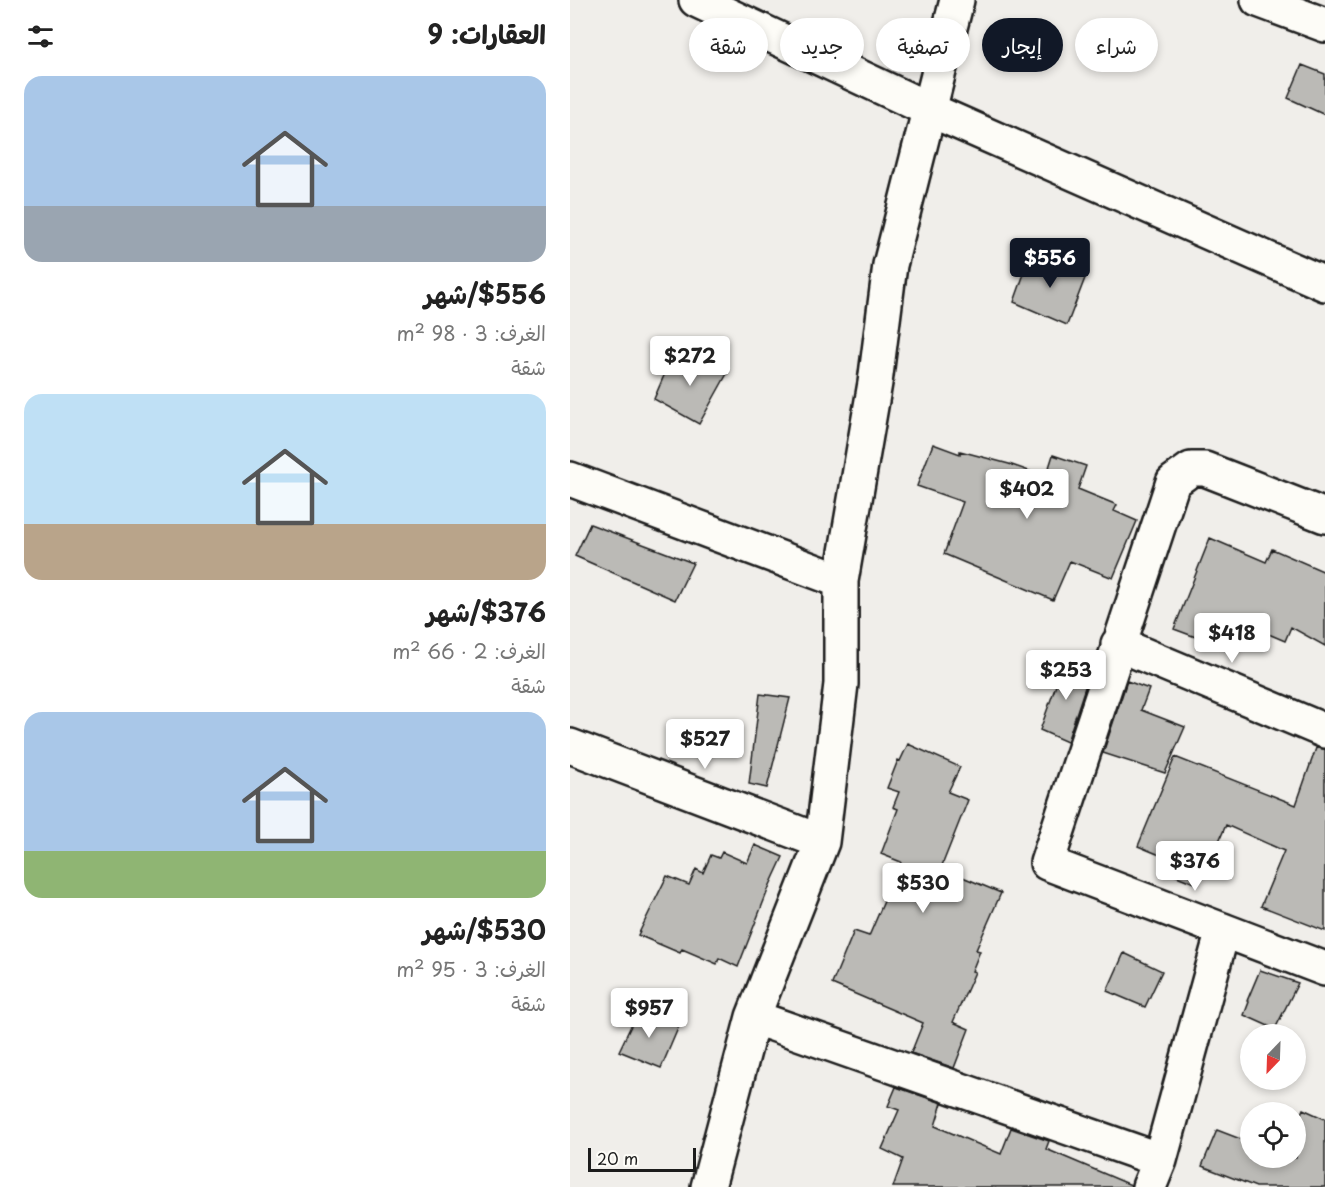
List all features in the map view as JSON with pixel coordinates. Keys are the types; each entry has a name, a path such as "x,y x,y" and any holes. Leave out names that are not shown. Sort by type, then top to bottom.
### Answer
{"street":[{"path":"696,0 928,110 1325,284"},
{"path":"708,1187 753,1017 822,842 841,684 841,581 875,382 890,265 957,0"},
{"path":"1257,0 1325,25"},
{"path":"1325,516 1206,469 1191,469 1173,482 1047,863 1325,969"},
{"path":"570,479 841,581"},
{"path":"1118,644 1325,731"},
{"path":"570,746 822,842"},
{"path":"753,1017 1154,1173 1223,930"}],"building":[{"path":"1302,65 1325,74 1325,115 1288,98"},
{"path":"1031,254 1087,273 1067,325 1014,302"},
{"path":"674,352 728,372 699,424 654,399"},
{"path":"933,444 960,454 960,451 1009,464 1046,477 1053,455 1086,466 1078,489 1117,505 1114,511 1137,521 1113,578 1070,561 1053,600 944,554 963,502 917,486"},
{"path":"590,524 693,563 675,600 575,556"},
{"path":"1210,538 1266,562 1272,549 1325,572 1325,646 1291,627 1285,641 1219,613 1209,642 1174,629"},
{"path":"1065,660 1091,669 1067,742 1040,730"},
{"path":"1127,681 1149,689 1141,710 1185,727 1165,773 1103,753"},
{"path":"760,694 790,698 767,788 749,784"},
{"path":"908,744 960,767 948,792 968,800 941,868 1001,893 976,950 980,951 972,971 975,972 953,1022 969,1029 954,1068 911,1053 923,1023 832,984 854,931 869,936 901,862 881,854 898,809 893,807 899,792 887,788 898,760 900,761"},
{"path":"1316,748 1325,749 1325,931 1261,906 1284,851 1226,825 1216,848 1209,845 1194,883 1162,870 1167,858 1138,846 1175,757 1296,805"},
{"path":"755,845 783,857 738,967 719,958 717,964 682,949 680,953 638,935 667,876 689,885 696,869 703,873 711,855 719,858 722,852 747,863"},
{"path":"1124,953 1162,971 1145,1007 1107,991"},
{"path":"1260,970 1298,983 1278,1024 1264,1024 1244,1015 1249,1002 1247,1001"},
{"path":"639,1009 679,1026 661,1068 619,1051"},
{"path":"896,1087 942,1103 935,1126 1001,1154 1011,1128 1049,1141 1046,1149 1131,1185 1131,1187 893,1187 903,1159 882,1149 899,1110 888,1106"},
{"path":"1306,1110 1325,1119 1325,1187 1256,1187 1202,1166 1217,1130 1240,1139 1240,1168 1306,1168"}]}
